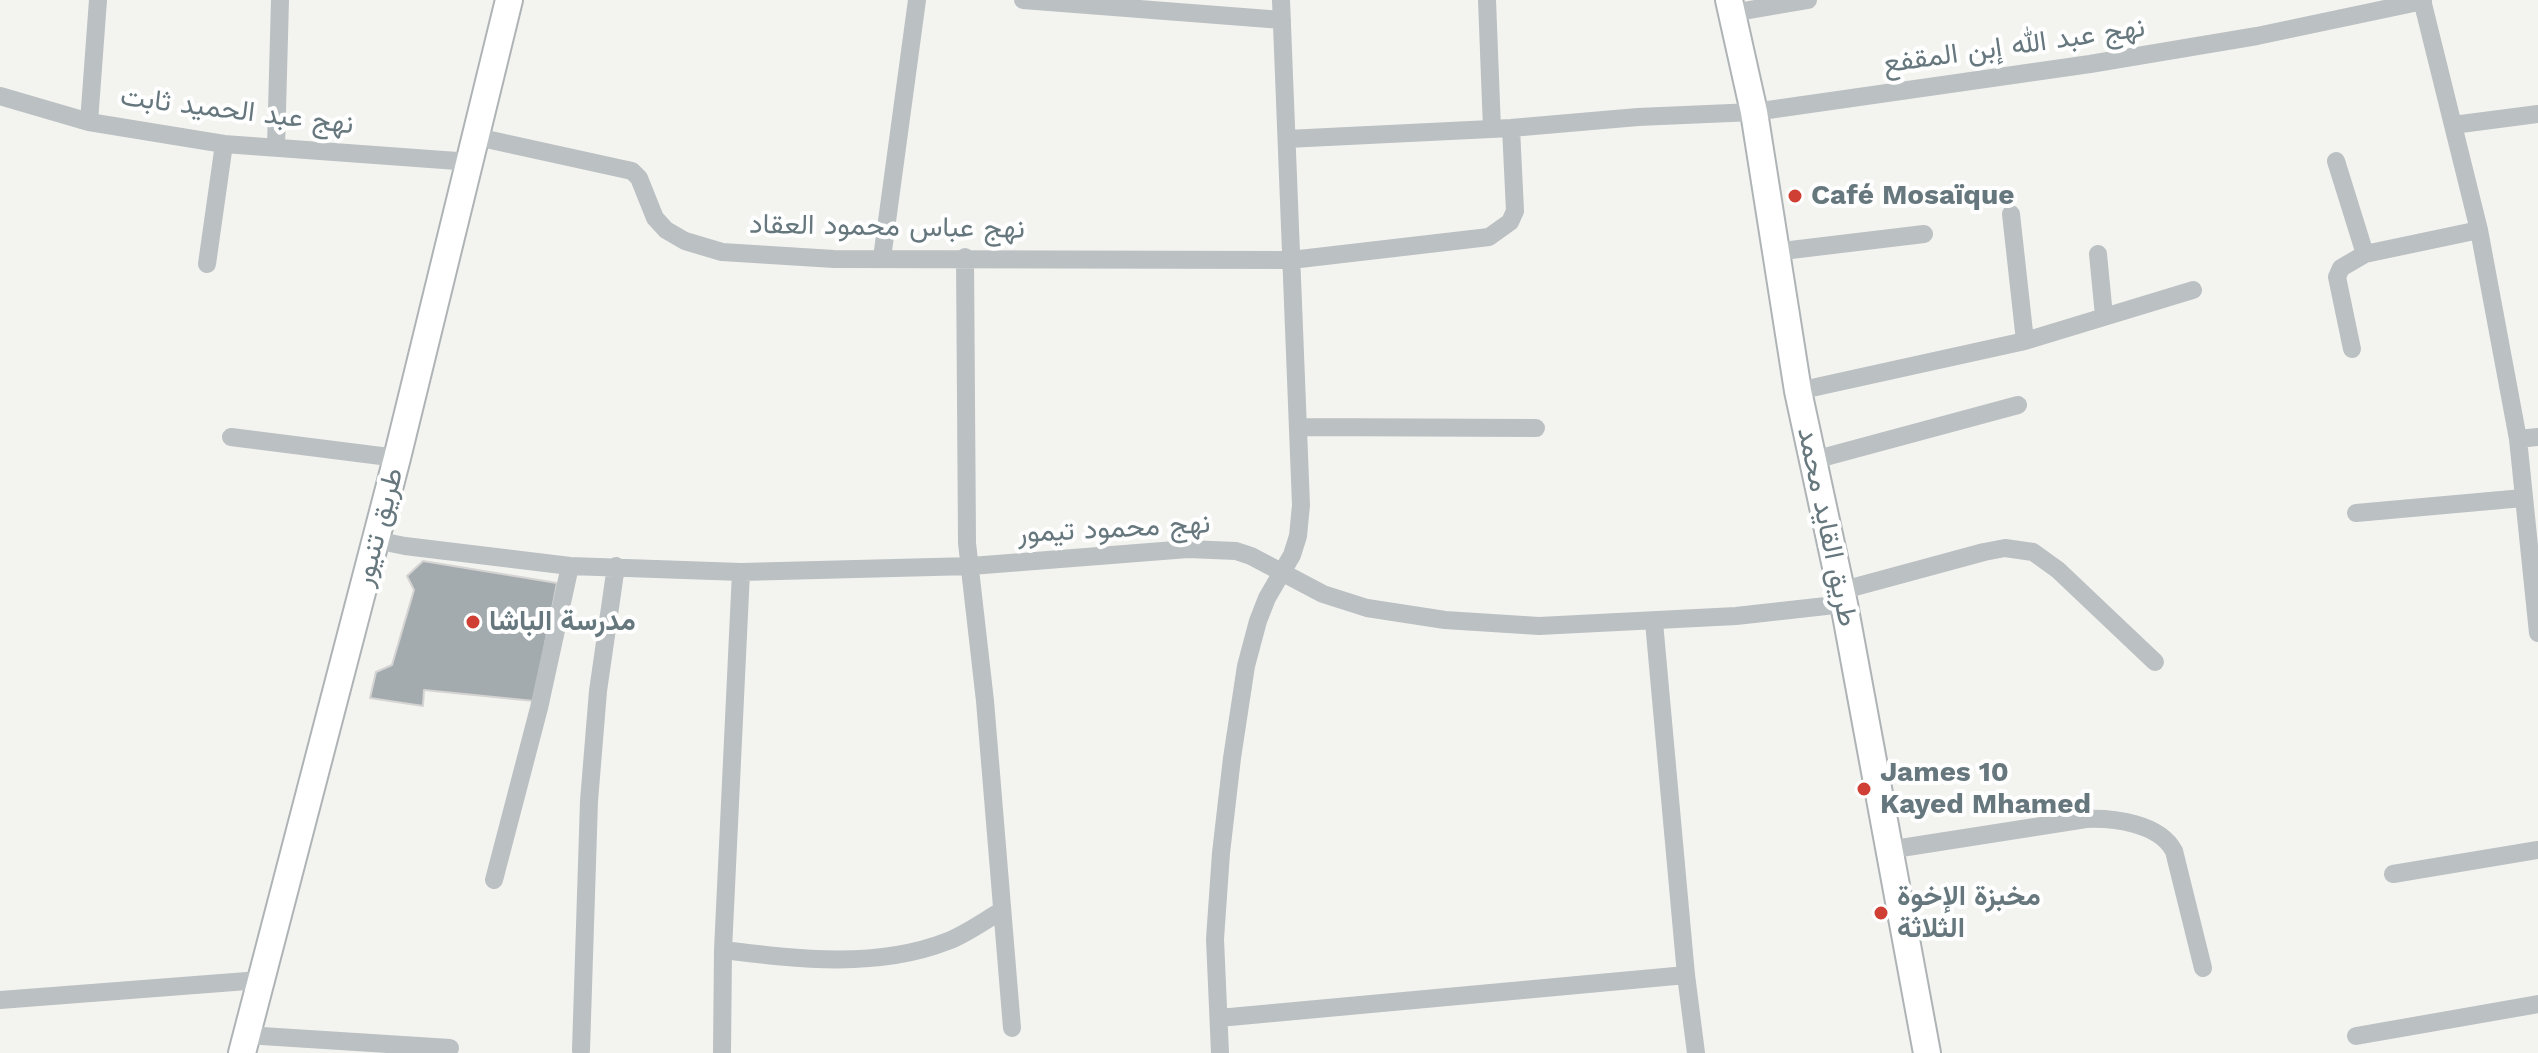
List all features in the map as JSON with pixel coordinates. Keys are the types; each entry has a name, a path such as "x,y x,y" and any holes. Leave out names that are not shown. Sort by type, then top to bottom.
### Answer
{"main road":[{"name":"طريق تنيور","path":"244,1044 397,458 509,0"},
{"name":"طريق القايد محمد","path":"1731,7 1754,112 1798,391 1842,597 1927,1053"}],"street":[{"path":"89,122 98,0"},
{"path":"276,147 280,0"},
{"path":"882,258 917,0"},
{"path":"1023,0 1282,20"},
{"path":"1220,1053 1215,939 1232,758 1246,666 1258,621 1292,555 1298,536 1301,505 1281,0"},
{"path":"1487,0 1492,129"},
{"path":"1731,7 1808,0"},
{"path":"2423,0 2479,230 2518,439 2535,580 2538,633"},
{"name":"نهج عبد الله إبن المقفع","path":"1287,139 1754,112 2242,39 2423,0"},
{"name":"نهج عبد الحميد ثابت","path":"0,96 89,122 224,144 471,162"},
{"path":"2453,125 2538,114"},
{"name":"نهج عباس محمود العقاد","path":"477,137 632,171 639,178 655,218 666,230 685,241 722,252 834,259 1291,260 1469,241 1501,231 1515,211 1511,128"},
{"path":"207,264 224,144"},
{"path":"2336,161 2365,254"},
{"path":"2011,214 2025,341"},
{"path":"2352,349 2337,277 2341,268 2365,254 2479,230"},
{"path":"1774,252 1924,234"},
{"path":"2098,254 2104,316"},
{"path":"965,257 965,513 985,701 1012,1028"},
{"path":"1798,391 2025,341 2193,290"},
{"path":"1814,460 2018,405"},
{"path":"1299,427 1536,428"},
{"path":"231,437 397,458"},
{"path":"2518,439 2538,437"},
{"path":"2356,513 2523,498"},
{"name":"نهج محمود تيمور","path":"375,540 570,566 741,572 971,566 1188,549 1244,553 1323,594 1367,608 1445,620 1539,626 1736,616 1842,597 2005,548 2033,552 2058,570 2155,662"},
{"path":"494,880 539,708 570,566"},
{"path":"581,1050 589,801 598,691 616,566"},
{"path":"722,1052 723,950 741,572"},
{"path":"1654,622 1696,1053"},
{"path":"1888,850 2086,819 2112,819 2139,826 2169,843 2174,851 2203,968"},
{"path":"2393,874 2538,850"},
{"path":"723,950 784,957 881,959 951,940 1001,911"},
{"path":"1219,1018 1686,975"},
{"path":"0,1000 260,980"},
{"path":"2356,1036 2538,1004"},
{"path":"244,1044 450,1048"}],"building":[{"path":"423,561 557,583 534,701 424,690 423,706 370,698 376,672 392,665 414,590 407,576"}],"place":[{"name":"Café Mosaïque","path":"1795,196"},
{"name":"مدرسة الباشا","path":"473,622"},
{"name":"James 10 Kayed Mhamed","path":"1864,789"},
{"name":"مخبزة الإخوة الثلاثة","path":"1881,913"}]}
